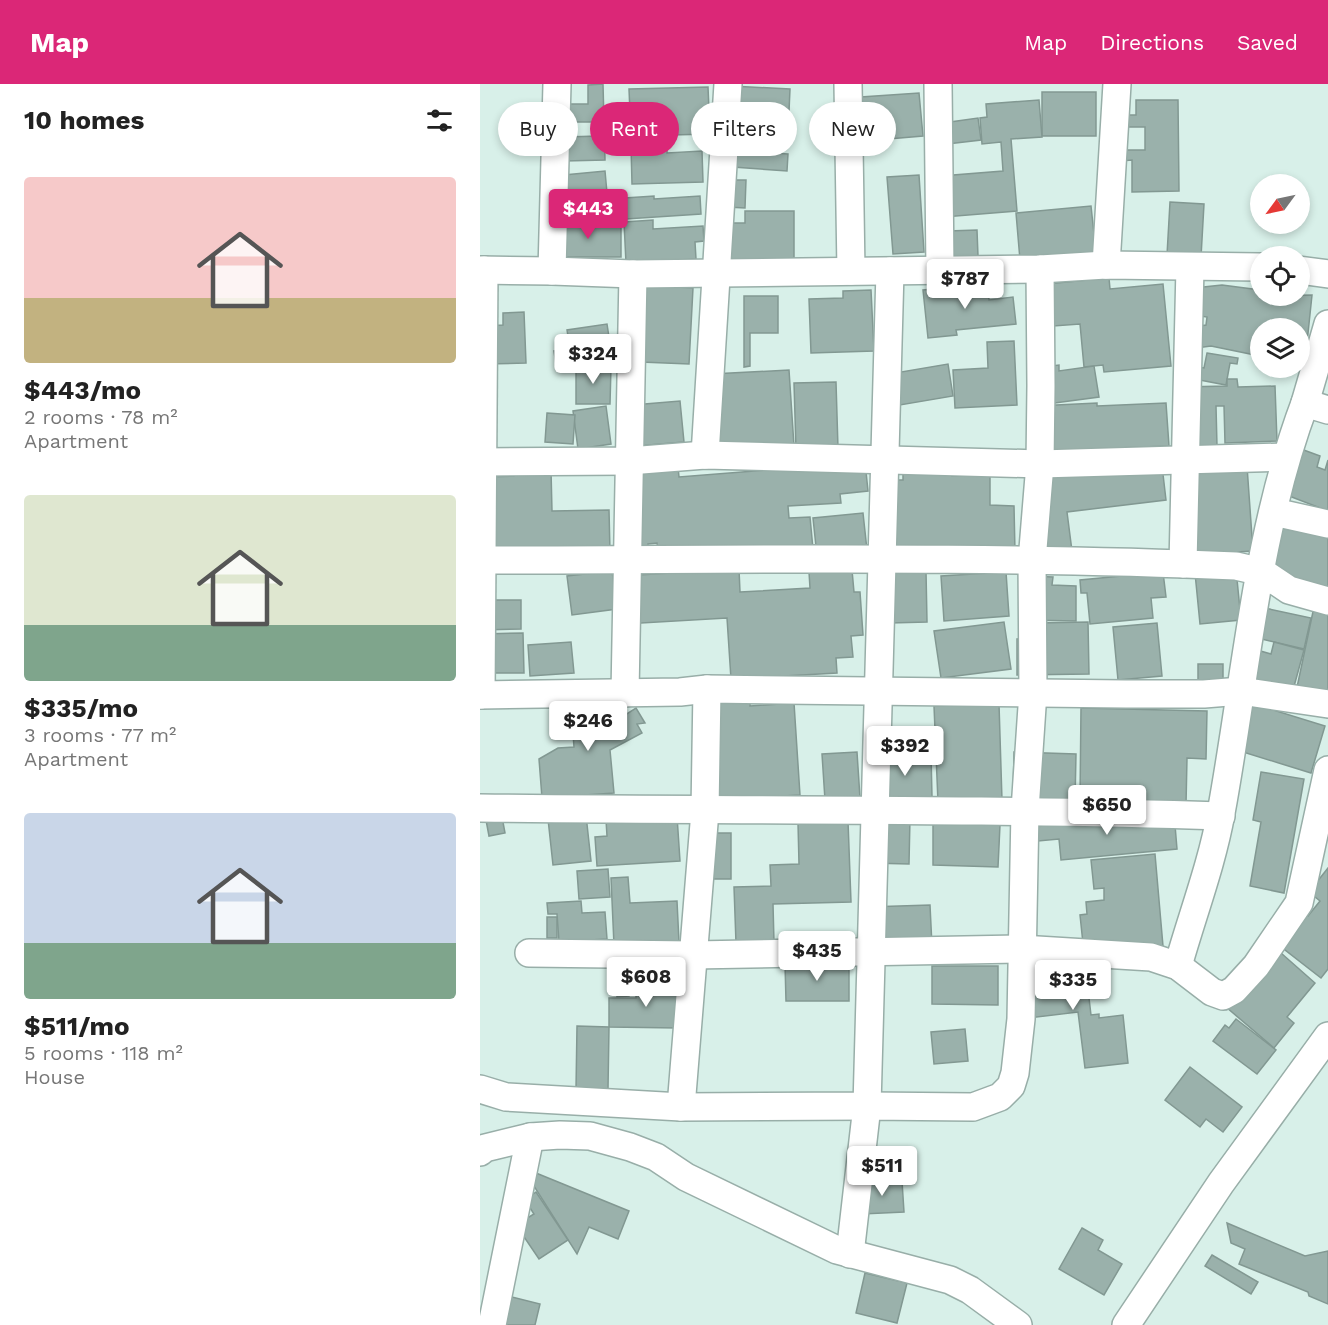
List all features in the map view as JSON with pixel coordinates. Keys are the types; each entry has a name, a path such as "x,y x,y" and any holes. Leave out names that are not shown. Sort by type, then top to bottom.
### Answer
{"street":[{"path":"552,271 557,84"},
{"path":"705,455 728,84"},
{"path":"848,84 851,271"},
{"path":"938,84 940,270"},
{"path":"1106,265 1117,84"},
{"path":"1250,267 1106,265 1040,269 633,274 482,270 480,696 707,689 1204,694 1241,691 1328,704"},
{"path":"1183,564 1190,267"},
{"path":"480,1089 506,1097 681,1107 973,1107 1000,1097 1011,1086 1015,1073 1022,1019 1021,949 1025,810 1033,692 1032,561 1040,464 1040,269"},
{"path":"850,1254 867,1106 890,271"},
{"path":"1310,272 1328,274"},
{"path":"626,693 633,274"},
{"path":"1178,966 1221,816 1262,572 1285,457 1317,406 1328,324"},
{"path":"482,462 629,461 705,455 1040,464 1285,457"},
{"path":"1274,513 1328,524"},
{"path":"482,560 883,558 1236,566 1262,572 1289,590 1328,601"},
{"path":"681,1107 705,811 707,689"},
{"path":"529,953 693,955 1021,949 1151,957 1178,966 1212,992 1223,996 1234,990 1256,966 1299,903 1328,770"},
{"path":"480,808 705,811 1025,810 1221,816"},
{"path":"1126,1325 1221,1183 1328,1036"},
{"path":"480,1152 485,1148 530,1137 590,1136 648,1154 686,1177 745,1207 850,1254 950,1280 970,1290 1018,1325"},
{"path":"492,1325 530,1137"}],"building":[{"path":"603,84 603,102 590,102 590,122 578,122 578,104 588,104 588,85"},
{"path":"731,86 790,89 789,102 730,102"},
{"path":"708,87 709,102 691,102 691,134 679,135 679,102 630,102 629,89"},
{"path":"1042,92 1096,92 1096,136 1042,136"},
{"path":"919,93 923,136 896,138 896,102 861,102 861,97"},
{"path":"1039,100 1042,137 1011,139 1017,211 944,217 941,176 1003,171 1001,142 982,144 980,118 987,117 986,104"},
{"path":"1136,100 1178,100 1179,191 1132,192 1132,160 1121,161 1121,150 1145,150 1145,127 1117,127 1117,115 1136,115"},
{"path":"978,118 981,140 939,145 936,124"},
{"path":"590,136 590,156 605,156 605,160 565,161 565,156 578,156 578,137"},
{"path":"679,152 691,152 691,156 702,156 703,182 632,184 631,156 679,156"},
{"path":"734,156 788,156 787,171 733,167"},
{"path":"605,171 609,215 567,218 564,175"},
{"path":"919,175 924,252 893,254 887,177"},
{"path":"728,180 746,180 745,208 727,207"},
{"path":"654,196 654,199 700,196 701,214 626,219 625,198"},
{"path":"1170,202 1204,204 1201,257 1167,255"},
{"path":"1091,206 1096,253 1020,260 1016,213"},
{"path":"745,211 794,211 794,264 721,263 721,223 745,223"},
{"path":"653,220 653,229 703,226 704,241 695,242 696,259 626,263 624,222"},
{"path":"556,222 621,222 621,257 556,257"},
{"path":"977,230 978,256 949,257 948,231"},
{"path":"1109,278 1110,289 1163,284 1171,366 1104,372 1103,365 1084,367 1080,324 1053,326 1035,285"},
{"path":"987,284 989,300 1013,297 1016,324 956,330 957,335 928,338 923,290"},
{"path":"645,285 693,288 689,364 641,362"},
{"path":"1222,285 1250,289 1250,306 1310,306 1310,295 1312,295 1310,318 1250,318 1250,354 1211,346 1189,349 1186,328 1206,325 1207,317 1189,314 1185,289"},
{"path":"871,290 874,351 811,353 809,299 843,298 843,291"},
{"path":"744,296 778,296 778,333 750,333 750,366 744,367"},
{"path":"524,312 526,363 484,364 482,326 503,325 503,313"},
{"path":"607,324 613,363 573,368 567,330"},
{"path":"1014,341 1017,405 955,408 953,370 988,368 987,342"},
{"path":"565,350 567,364 556,365 554,351"},
{"path":"1207,353 1238,358 1237,364 1230,363 1226,385 1194,379 1197,367 1204,368"},
{"path":"948,364 953,396 894,406 889,374"},
{"path":"1059,365 1059,371 1094,366 1099,397 1040,405 1035,368"},
{"path":"576,367 611,367 610,404 576,404"},
{"path":"789,370 794,446 717,451 712,374"},
{"path":"1227,379 1237,379 1238,387 1275,386 1277,441 1225,443 1224,406 1216,406 1217,446 1185,447 1182,387 1227,386"},
{"path":"836,382 838,448 796,449 794,383"},
{"path":"680,401 684,442 637,446 633,405"},
{"path":"1097,403 1097,406 1166,403 1169,446 1038,451 1036,406"},
{"path":"606,406 611,444 578,449 573,411"},
{"path":"547,413 575,415 573,444 545,442"},
{"path":"1301,449 1320,456 1317,467 1325,470 1328,460 1328,511 1284,494"},
{"path":"1161,457 1166,500 1067,512 1072,551 1039,555 1028,474"},
{"path":"865,462 868,491 840,494 841,503 788,506 789,518 810,517 813,549 659,557 657,543 648,544 649,553 629,554 622,471 678,467 679,477"},
{"path":"903,466 952,466 952,476 964,476 964,471 990,470 990,505 1014,506 1015,552 882,552 888,480 903,480"},
{"path":"1247,466 1253,551 1185,555 1179,472"},
{"path":"514,470 551,470 552,511 609,510 610,552 481,553 482,477 514,476"},
{"path":"863,513 867,550 817,556 813,518"},
{"path":"1281,528 1328,537 1328,589 1271,578"},
{"path":"739,569 740,592 810,588 809,572 852,570 854,592 860,592 863,635 851,636 853,657 836,658 837,673 731,679 727,618 624,624 621,576"},
{"path":"1236,569 1241,620 1200,624 1195,573"},
{"path":"612,571 617,609 572,615 567,576"},
{"path":"926,571 927,622 890,623 889,572"},
{"path":"1006,572 1009,616 944,621 941,576"},
{"path":"1163,572 1166,597 1151,598 1153,618 1090,624 1087,593 1081,593 1080,580"},
{"path":"1027,576 1053,577 1052,585 1076,586 1076,621 1027,620"},
{"path":"493,600 521,600 521,629 480,630"},
{"path":"1260,607 1311,618 1304,649 1253,637"},
{"path":"1314,607 1328,610 1328,699 1296,692"},
{"path":"1004,622 1011,669 941,678 934,631"},
{"path":"1088,622 1089,674 1017,675 1017,639 1037,638 1037,623"},
{"path":"1157,623 1162,676 1118,680 1113,627"},
{"path":"523,633 524,673 480,673 480,634"},
{"path":"571,642 574,673 530,676 528,645"},
{"path":"1274,642 1304,650 1293,690 1243,677 1250,648 1271,654"},
{"path":"1198,664 1223,664 1223,681 1198,681"},
{"path":"750,699 750,706 794,703 800,795 704,801 697,702"},
{"path":"1241,700 1325,726 1311,773 1227,747"},
{"path":"613,701 614,719 623,735 622,717 636,708 645,723 637,724 642,733 610,750 614,793 542,798 539,759 558,748 574,747 571,707 576,704"},
{"path":"999,704 1002,800 938,802 934,706"},
{"path":"1081,708 1207,711 1206,759 1187,758 1186,805 1089,802 1090,799 1080,799"},
{"path":"857,752 860,798 825,800 822,754"},
{"path":"1014,752 1076,754 1075,802 1013,800"},
{"path":"931,753 932,797 876,798 876,762 904,761 904,754"},
{"path":"1261,772 1304,779 1284,893 1250,886 1261,822 1253,820"},
{"path":"1174,813 1177,849 1061,860 1059,839 1016,843 1014,829"},
{"path":"586,815 591,861 553,865 548,819"},
{"path":"677,816 680,861 597,866 595,837 607,836 606,820"},
{"path":"502,817 505,833 489,836 486,820"},
{"path":"884,818 910,818 909,864 870,863"},
{"path":"848,821 851,902 773,904 774,942 736,943 734,887 771,886 770,865 799,864 798,823"},
{"path":"933,824 1000,825 998,867 933,865"},
{"path":"700,833 731,833 731,879 704,879"},
{"path":"1155,854 1163,946 1084,953 1080,915 1087,914 1086,902 1104,900 1104,888 1094,889 1091,860"},
{"path":"1328,868 1328,969 1321,978 1280,946 1305,914 1308,916 1320,901 1309,892"},
{"path":"608,869 610,897 579,899 577,871"},
{"path":"628,877 630,903 677,901 679,942 614,945 611,878"},
{"path":"581,901 582,913 605,912 607,939 559,942 557,914 548,914 547,903"},
{"path":"930,905 932,946 869,948 868,907"},
{"path":"547,917 557,917 557,938 547,938"},
{"path":"1281,953 1315,983 1287,1017 1294,1023 1274,1048 1226,1007"},
{"path":"785,964 849,964 849,1001 786,1001"},
{"path":"1085,964 1091,1015 1099,1014 1099,1018 1123,1015 1128,1063 1085,1068 1078,1012 1020,1019 1014,972"},
{"path":"932,966 998,966 998,1005 932,1004"},
{"path":"629,976 629,996 617,997 616,977"},
{"path":"636,984 677,984 677,1028 609,1027 609,998 636,998"},
{"path":"1236,1019 1276,1050 1257,1074 1213,1041 1225,1025 1229,1028"},
{"path":"577,1026 609,1027 608,1089 576,1089"},
{"path":"965,1029 968,1061 934,1064 931,1032"},
{"path":"1190,1067 1242,1107 1223,1132 1206,1119 1200,1127 1165,1100"},
{"path":"536,1173 629,1211 618,1239 589,1227 577,1254 532,1183"},
{"path":"902,1181 904,1212 862,1214 861,1182"},
{"path":"536,1192 568,1240 539,1259 516,1225 534,1214 525,1200"},
{"path":"1227,1223 1305,1256 1328,1251 1328,1304 1309,1296 1308,1292 1239,1264 1245,1249 1231,1243"},
{"path":"1082,1228 1103,1240 1098,1250 1122,1264 1104,1295 1059,1269"},
{"path":"1212,1255 1258,1282 1251,1294 1205,1266"},
{"path":"865,1273 907,1283 897,1323 856,1313"},
{"path":"504,1295 540,1304 535,1325 497,1325"}]}
